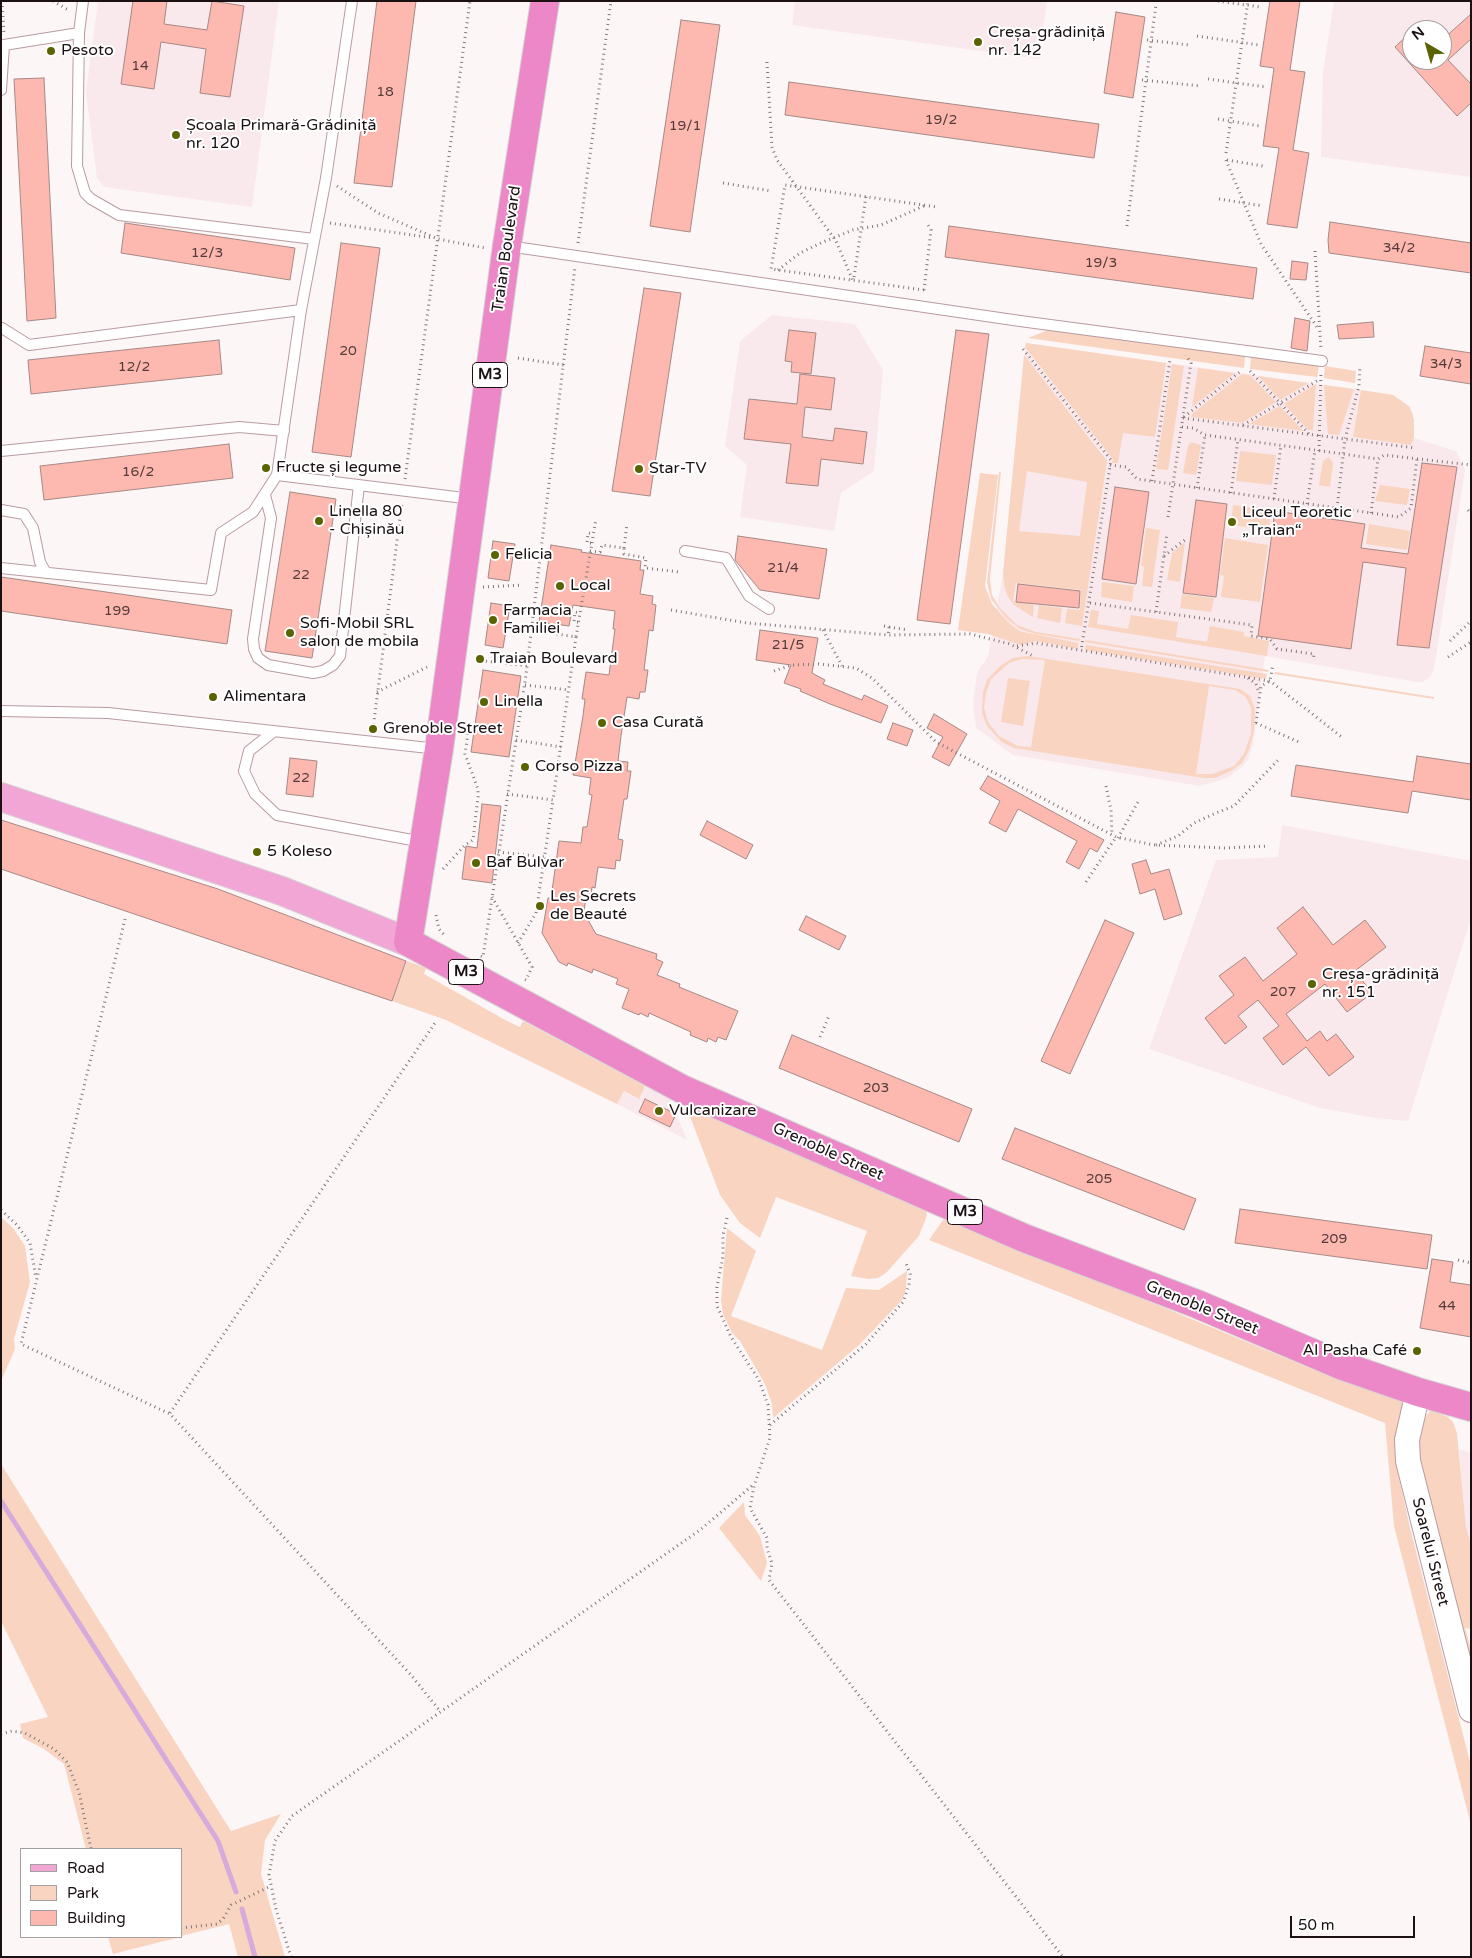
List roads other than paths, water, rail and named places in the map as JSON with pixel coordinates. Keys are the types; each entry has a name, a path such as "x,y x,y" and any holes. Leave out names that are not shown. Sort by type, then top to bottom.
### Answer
{"highway":[{"name":"Traian Boulevard","path":"408,942 439,749 473,499 496,247 545,1"},
{"name":"Grenoble Street","path":"408,942 682,1089 1024,1238 1197,1304 1343,1366 1418,1392 1471,1407"}],"main road":[{"name":"Grenoble Street","path":"1,796 282,891 408,942"}],"street":[{"name":"Soarelui Street","path":"1418,1392 1407,1440 1408,1461 1471,1710"}],"lane":[{"path":"83,1 79,33 77,166 85,193 90,199 119,215 314,239"},
{"path":"1,568 211,590 221,533 253,512 277,475 301,310 326,178 352,1"},
{"path":"1,90 4,45 79,33"},
{"path":"496,247 577,255 923,306 1322,361"},
{"path":"2,326 29,345 301,310"},
{"path":"1,450 238,427 284,431"},
{"path":"277,475 473,499"},
{"path":"265,494 271,518 252,639 254,649 258,658 268,665 313,673 323,671 334,665 340,656 359,485"},
{"path":"1,510 24,514 33,528 40,562 46,572"},
{"path":"685,550 726,558 749,596 769,609"},
{"path":"1,711 108,713 439,749"},
{"path":"273,732 249,750 244,771 255,794 277,815 425,842"}],"waterway":[{"path":"1,1501 218,1841 236,1892"},
{"path":"242,1909 255,1957"}],"place":[{"name":"Creșa-grădiniță nr. 142","path":"978,42"},
{"name":"Pesoto","path":"51,51"},
{"name":"Școala Primară-Grădiniță nr. 120","path":"176,135"},
{"name":"Fructe și legume","path":"266,468"},
{"name":"Star-TV","path":"639,469"},
{"name":"Linella 80 - Chișinău","path":"319,521"},
{"name":"Liceul Teoretic „Traian“","path":"1232,522"},
{"name":"Felicia","path":"495,555"},
{"name":"Local","path":"560,586"},
{"name":"Farmacia Familiei","path":"493,620"},
{"name":"Sofi-Mobil SRL salon de mobila","path":"290,633"},
{"name":"Traian Boulevard","path":"480,659"},
{"name":"Alimentara","path":"213,697"},
{"name":"Linella","path":"484,702"},
{"name":"Casa Curată","path":"602,723"},
{"name":"Grenoble Street","path":"373,729"},
{"name":"Corso Pizza","path":"525,767"},
{"name":"5 Koleso","path":"257,852"},
{"name":"Baf Bulvar","path":"476,863"},
{"name":"Les Secrets de Beauté","path":"540,906"},
{"name":"Creșa-grădiniță nr. 151","path":"1312,984"},
{"name":"Vulcanizare","path":"659,1111"},
{"name":"Al Pasha Café","path":"1417,1351"}]}
